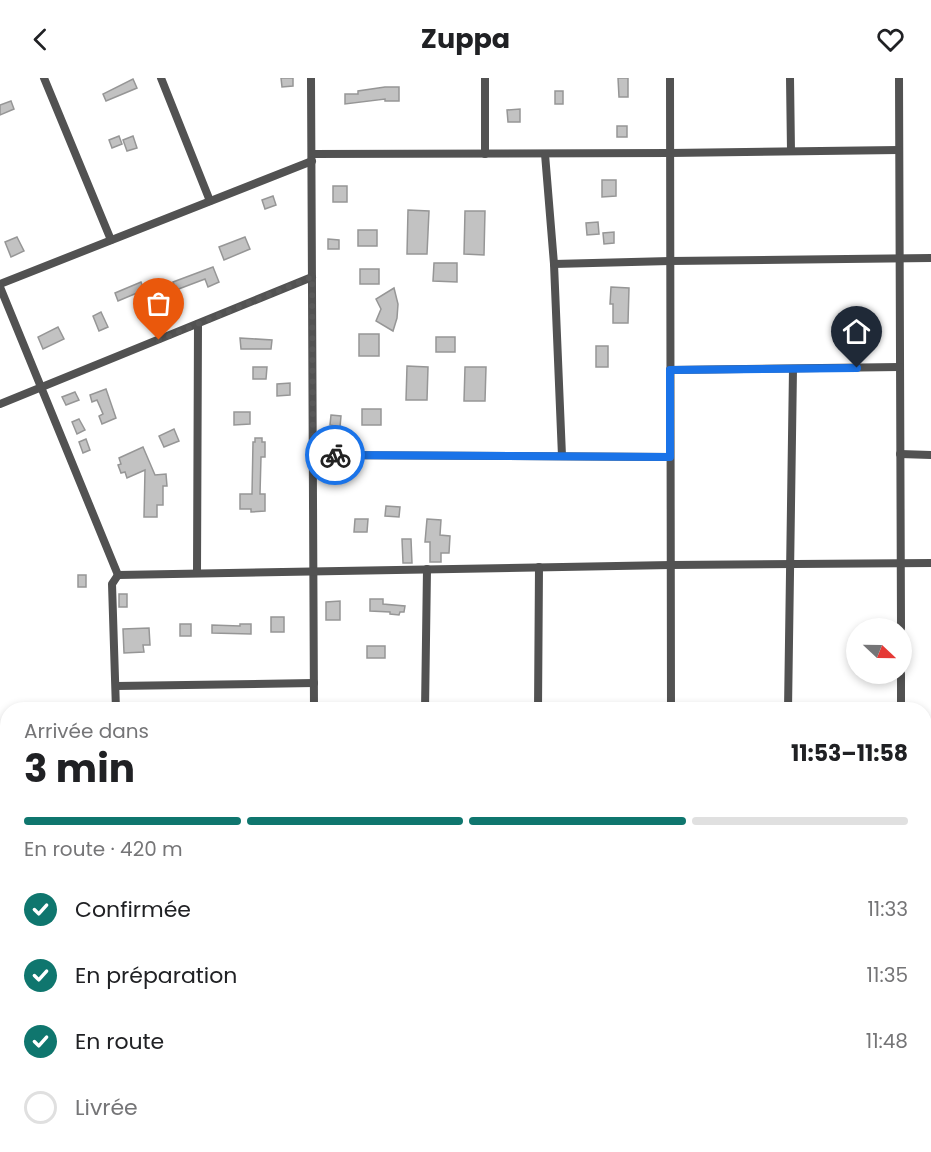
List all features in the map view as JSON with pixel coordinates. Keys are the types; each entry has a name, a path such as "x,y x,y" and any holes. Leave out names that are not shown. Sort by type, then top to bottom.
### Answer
{"street":[{"path":"44,78 111,240"},
{"path":"161,78 210,201"},
{"path":"312,78 314,702"},
{"path":"484,154 485,78"},
{"path":"670,78 670,565 673,702"},
{"path":"790,78 791,151"},
{"path":"899,78 901,618"},
{"path":"118,574 0,286 312,158 899,150"},
{"path":"545,154 554,264 562,456"},
{"path":"554,264 931,258"},
{"path":"0,404 312,277"},
{"path":"197,573 198,324"},
{"path":"670,370 900,368"},
{"path":"788,702 793,369"},
{"path":"900,454 931,454"},
{"path":"313,455 670,457"},
{"path":"118,574 931,563"},
{"path":"538,702 539,567"},
{"path":"425,702 427,569"},
{"path":"116,702 112,584 118,574"},
{"path":"116,686 314,683"},
{"path":"901,684 901,702"}],"building":[{"path":"281,78 293,78 293,86 282,87"},
{"path":"618,78 628,78 628,97 619,97"},
{"path":"133,79 137,88 106,101 103,94"},
{"path":"399,87 399,101 385,101 385,99 345,104 345,94 358,94 358,91"},
{"path":"555,91 563,91 563,104 555,104"},
{"path":"11,101 14,109 0,115 0,105"},
{"path":"520,109 520,122 508,122 507,110"},
{"path":"617,126 627,126 627,137 617,137"},
{"path":"119,136 122,144 112,148 109,140"},
{"path":"133,136 137,148 127,151 123,140"},
{"path":"602,180 616,180 616,196 602,197"},
{"path":"333,186 347,186 347,202 333,202"},
{"path":"273,196 276,205 265,209 262,200"},
{"path":"408,210 429,211 427,254 407,254"},
{"path":"465,211 485,211 484,255 464,254"},
{"path":"598,222 599,234 587,235 586,223"},
{"path":"358,230 377,230 377,246 358,246"},
{"path":"614,232 614,243 604,244 603,233"},
{"path":"17,237 24,251 11,257 5,242"},
{"path":"245,237 250,249 224,260 219,247"},
{"path":"328,239 339,240 339,249 328,249"},
{"path":"434,263 457,263 457,282 433,281"},
{"path":"213,267 219,282 208,287 205,279 176,290 173,282"},
{"path":"360,269 379,269 379,284 360,284"},
{"path":"141,282 144,290 118,301 115,293"},
{"path":"611,287 629,288 628,323 613,323 613,304 610,304"},
{"path":"394,288 398,304 393,331 376,321 381,309 376,299"},
{"path":"101,312 108,327 99,331 93,316"},
{"path":"58,327 64,339 43,349 38,337"},
{"path":"359,334 379,334 379,356 359,356"},
{"path":"436,337 455,337 455,352 436,352"},
{"path":"240,338 272,340 271,349 241,349"},
{"path":"596,346 608,346 608,367 596,367"},
{"path":"407,366 428,367 427,400 406,400"},
{"path":"253,367 267,367 266,379 253,379"},
{"path":"465,367 486,367 485,401 464,401"},
{"path":"290,383 290,395 277,396 277,384"},
{"path":"106,389 116,418 102,424 99,416 103,414 97,400 92,402 90,395"},
{"path":"75,392 79,400 66,405 62,397"},
{"path":"362,409 381,409 381,425 362,425"},
{"path":"234,412 250,412 250,424 234,425"},
{"path":"331,415 341,416 340,427 330,425"},
{"path":"79,419 85,430 77,434 72,422"},
{"path":"174,429 179,441 164,447 159,436"},
{"path":"255,438 262,438 262,442 265,442 265,457 261,457 260,494 265,494 265,511 251,512 251,509 240,509 240,494 252,494"},
{"path":"86,439 90,450 83,453 79,442"},
{"path":"143,447 155,475 166,474 167,486 163,486 163,505 157,505 157,517 144,517 145,470 127,478 125,472 121,473 118,465 121,464 119,458"},
{"path":"386,506 400,507 399,517 385,516"},
{"path":"355,519 368,519 367,532 354,532"},
{"path":"427,519 441,520 440,535 450,536 449,553 441,553 441,562 430,562 430,542 425,542"},
{"path":"402,539 411,539 412,563 403,563"},
{"path":"78,575 86,575 86,587 78,587"},
{"path":"119,594 127,594 127,607 119,607"},
{"path":"370,599 383,599 383,604 405,606 404,612 400,612 399,615 370,611"},
{"path":"340,601 340,620 326,620 326,602"},
{"path":"271,617 284,617 284,632 271,632"},
{"path":"180,624 191,624 191,636 180,636"},
{"path":"240,624 251,624 251,634 212,633 212,625 240,626"},
{"path":"149,628 150,645 143,645 144,652 124,653 123,629"},
{"path":"367,646 385,646 385,658 367,658"}],"way so far":[{"path":"159,340 312,277 313,455 335,455"}],"route":[{"path":"335,455 670,457 670,370 857,368"}]}
